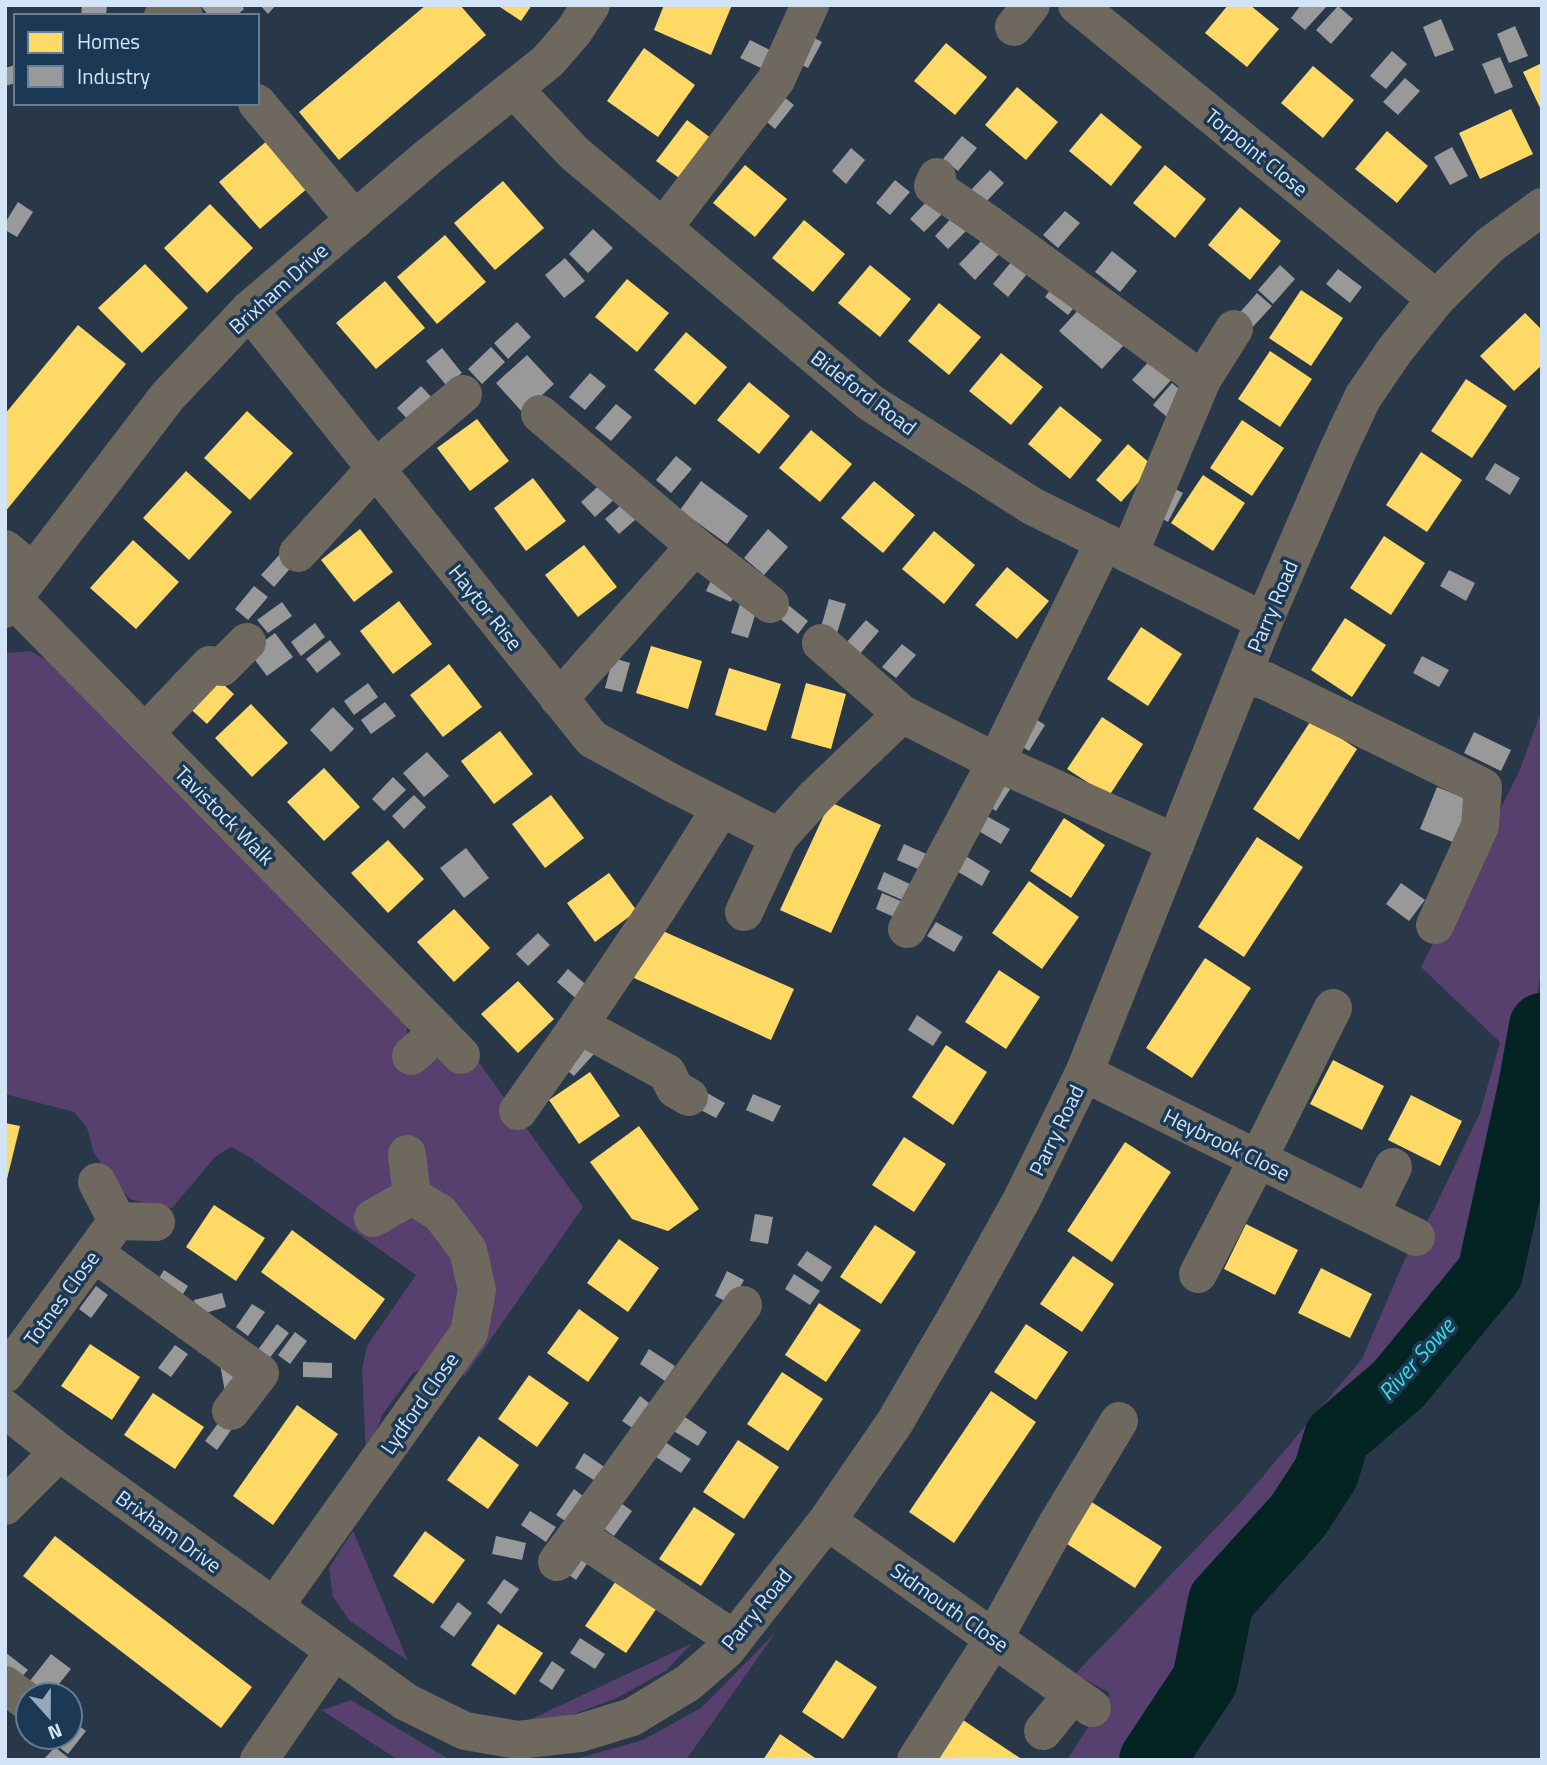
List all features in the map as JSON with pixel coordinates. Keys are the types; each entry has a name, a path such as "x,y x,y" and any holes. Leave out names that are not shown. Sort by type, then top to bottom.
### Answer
{"street":[{"name":"Brixham Drive","path":"14,582 167,397 249,310 428,157 548,61 574,31 591,5"},
{"path":"663,228 776,80 810,5"},
{"name":"Torpoint Close","path":"1077,5 1436,299"},
{"name":"Bideford Road","path":"514,89 573,153 871,403 1032,506 1264,621"},
{"path":"259,105 355,220"},
{"path":"937,177 933,186 1202,380"},
{"name":"Parry Road","path":"334,1651 406,1702 465,1731 518,1740 580,1733 632,1717 688,1683 726,1650 827,1521 895,1422 1021,1201 1084,1073 1264,621 1363,397 1395,350 1436,299 1490,245 1542,207"},
{"name":"Haytor Rise","path":"249,310 592,740 779,836"},
{"path":"907,929 996,761 1116,548 1202,380 1234,329"},
{"path":"298,553 376,468 463,394"},
{"path":"540,414 695,546 770,604"},
{"path":"559,699 695,546"},
{"name":"Tavistock Walk","path":"14,582 145,733 437,1048"},
{"path":"145,733 210,665 222,667 247,642"},
{"path":"821,643 902,714 996,761 1176,843"},
{"path":"1243,674 1266,681 1483,787 1480,826 1435,925"},
{"path":"744,912 779,836 815,797 902,714"},
{"path":"518,1111 658,908 721,808"},
{"path":"1198,1274 1334,1007"},
{"path":"579,1025 667,1073 675,1089 689,1097"},
{"name":"Heybrook Close","path":"1084,1073 1416,1237"},
{"path":"373,1218 412,1196 407,1154"},
{"path":"1370,1214 1393,1167"},
{"path":"97,1182 117,1221 156,1222"},
{"name":"Lydford Close","path":"274,1607 469,1333 477,1290 468,1250 440,1213 412,1196"},
{"name":"Totnes Close","path":"5,1374 117,1221"},
{"path":"94,1253 260,1373 231,1412"},
{"path":"734,1639 567,1548 743,1305"},
{"name":"Brixham Drive","path":"5,1409 59,1452 334,1651"},
{"path":"916,1760 994,1637 1119,1421"},
{"path":"5,1506 59,1452"},
{"name":"Sidmouth Close","path":"827,1521 1082,1701 1043,1731"},
{"path":"259,1760 334,1651"}],"shaded area":[{"path":"30,651 56,665 408,1022 405,1050 470,1050 583,1207 465,1376 439,1356 436,1361 413,1373 382,1415 375,1443 366,1456 362,1369 367,1346 416,1275 251,1158 231,1147 216,1156 172,1208 130,1199 110,1177 94,1153 87,1128 74,1112 5,1094 5,653"},
{"path":"1542,709 1542,975 1523,1091 1488,1237 1474,1269 1410,1348 1319,1436 1309,1479 1292,1505 1262,1530 1213,1599 1194,1676 1177,1703 1140,1744 1130,1760 1067,1760 1110,1693 1075,1674 1242,1501 1362,1359 1405,1259 1434,1209 1480,1113 1500,1042 1421,967 1519,772"},
{"path":"353,1531 408,1661 350,1621 333,1597 329,1568"},
{"path":"776,1632 686,1760 572,1760 643,1740 701,1708"},
{"path":"691,1644 667,1670 617,1698 571,1715 525,1722"},
{"path":"351,1700 450,1760 398,1760 322,1710"}],"building: Homes":[{"path":"426,5 460,5 486,35 339,160 299,112"},
{"path":"497,5 532,5 521,21"},
{"path":"664,5 732,5 711,55 654,30"},
{"path":"1228,5 1250,5 1279,29 1247,67 1205,33"},
{"path":"946,43 987,77 955,115 914,81"},
{"path":"644,48 695,85 658,137 607,101"},
{"path":"1542,63 1542,112 1523,72"},
{"path":"1313,66 1354,100 1323,138 1281,103"},
{"path":"1017,87 1058,122 1026,160 985,125"},
{"path":"1511,109 1533,154 1480,179 1459,133"},
{"path":"1101,113 1142,147 1111,186 1069,151"},
{"path":"687,120 716,142 686,183 656,161"},
{"path":"1387,131 1428,166 1397,203 1355,169"},
{"path":"268,140 309,187 260,229 219,182"},
{"path":"745,165 787,199 755,237 713,203"},
{"path":"1165,165 1206,199 1175,238 1133,203"},
{"path":"503,181 544,228 495,270 454,223"},
{"path":"210,204 253,248 207,293 164,248"},
{"path":"1240,207 1281,241 1250,280 1208,245"},
{"path":"804,220 845,254 813,292 772,258"},
{"path":"445,235 486,282 437,324 397,277"},
{"path":"145,264 188,308 142,353 98,308"},
{"path":"870,265 911,299 880,337 838,303"},
{"path":"627,279 669,313 637,352 595,317"},
{"path":"385,281 425,328 376,369 336,323"},
{"path":"1301,290 1343,318 1311,366 1269,338"},
{"path":"939,303 981,337 949,375 908,341"},
{"path":"1525,313 1542,330 1542,365 1514,391 1480,356"},
{"path":"78,325 126,364 5,512 5,414"},
{"path":"686,332 727,367 695,405 654,370"},
{"path":"1270,351 1312,379 1280,427 1238,399"},
{"path":"1001,353 1043,387 1011,425 969,391"},
{"path":"1466,379 1507,406 1472,458 1431,431"},
{"path":"749,382 790,416 759,454 717,420"},
{"path":"1060,406 1102,440 1070,479 1028,444"},
{"path":"247,411 293,453 250,500 204,458"},
{"path":"477,419 509,461 470,491 437,448"},
{"path":"1242,420 1284,448 1252,496 1210,468"},
{"path":"811,430 852,464 820,502 779,468"},
{"path":"1128,444 1153,466 1121,502 1096,480"},
{"path":"1421,452 1462,480 1427,532 1386,505"},
{"path":"186,471 232,512 189,560 143,518"},
{"path":"1203,475 1245,503 1213,551 1171,523"},
{"path":"533,478 566,521 526,551 494,508"},
{"path":"874,481 915,515 883,553 841,518"},
{"path":"360,529 393,572 354,602 321,560"},
{"path":"934,531 975,565 944,604 902,569"},
{"path":"1384,536 1425,563 1391,615 1350,588"},
{"path":"133,540 179,582 136,629 90,588"},
{"path":"584,545 617,587 578,617 545,575"},
{"path":"1007,567 1049,601 1017,639 975,605"},
{"path":"399,601 432,644 393,674 360,631"},
{"path":"1345,618 1386,645 1352,697 1311,670"},
{"path":"1141,627 1182,654 1148,706 1107,679"},
{"path":"651,646 702,661 688,709 636,693"},
{"path":"449,664 482,707 443,737 410,695"},
{"path":"729,668 781,684 766,731 715,715"},
{"path":"211,673 234,694 207,724 184,703"},
{"path":"806,683 846,694 831,749 791,738"},
{"path":"251,704 288,743 252,777 215,738"},
{"path":"1102,717 1143,744 1109,796 1067,769"},
{"path":"1312,719 1357,749 1299,840 1253,809"},
{"path":"500,731 533,774 494,804 461,761"},
{"path":"324,768 360,807 324,841 287,802"},
{"path":"551,795 584,838 545,868 512,824"},
{"path":"830,802 881,825 831,933 780,910"},
{"path":"1064,818 1105,845 1071,898 1030,871"},
{"path":"1257,837 1303,867 1244,957 1198,927"},
{"path":"388,840 424,879 388,913 351,873"},
{"path":"609,873 637,911 595,942 567,903"},
{"path":"1029,881 1079,917 1042,969 992,933"},
{"path":"454,909 490,948 454,982 417,942"},
{"path":"656,928 794,989 771,1040 634,978"},
{"path":"1205,958 1251,988 1192,1078 1146,1048"},
{"path":"999,970 1040,997 1006,1049 965,1022"},
{"path":"518,981 554,1019 518,1053 481,1014"},
{"path":"946,1045 987,1072 953,1125 912,1097"},
{"path":"1333,1060 1384,1086 1362,1130 1310,1104"},
{"path":"590,1072 620,1116 579,1144 549,1100"},
{"path":"1411,1095 1462,1121 1440,1166 1388,1140"},
{"path":"5,1123 20,1126 6,1183 5,1183"},
{"path":"639,1126 699,1209 668,1231 632,1219 590,1162"},
{"path":"904,1137 946,1164 914,1212 872,1185"},
{"path":"1125,1142 1171,1172 1112,1262 1067,1231"},
{"path":"214,1205 265,1238 236,1281 186,1247"},
{"path":"1246,1224 1298,1250 1275,1295 1224,1269"},
{"path":"875,1225 916,1252 881,1304 840,1277"},
{"path":"292,1230 385,1299 355,1340 261,1272"},
{"path":"619,1239 659,1268 628,1312 587,1283"},
{"path":"1073,1256 1114,1284 1082,1332 1040,1304"},
{"path":"1321,1268 1372,1294 1350,1338 1298,1313"},
{"path":"819,1303 861,1330 826,1382 785,1355"},
{"path":"579,1309 619,1338 588,1382 547,1353"},
{"path":"1026,1324 1068,1352 1036,1400 994,1372"},
{"path":"90,1344 140,1377 112,1420 61,1386"},
{"path":"782,1372 823,1399 788,1451 747,1424"},
{"path":"529,1375 569,1403 537,1447 498,1419"},
{"path":"991,1391 1036,1422 954,1543 909,1512"},
{"path":"153,1393 204,1427 175,1469 124,1435"},
{"path":"297,1405 338,1434 273,1525 233,1496"},
{"path":"479,1436 519,1465 488,1509 447,1480"},
{"path":"738,1440 779,1467 744,1519 703,1492"},
{"path":"1090,1501 1162,1547 1135,1588 1064,1542"},
{"path":"694,1507 735,1534 701,1586 659,1559"},
{"path":"425,1531 465,1560 433,1604 393,1576"},
{"path":"55,1536 252,1687 221,1728 23,1576"},
{"path":"620,1575 661,1602 626,1653 585,1626"},
{"path":"498,1624 543,1653 515,1695 471,1665"},
{"path":"836,1660 877,1687 843,1739 802,1712"},
{"path":"957,1716 1023,1760 928,1760"},
{"path":"780,1734 818,1760 763,1760"}],"building: Industry":[{"path":"82,5 107,5 106,14 81,14"},
{"path":"200,5 242,5 244,9 238,14 207,14"},
{"path":"260,5 276,5 268,14"},
{"path":"1301,5 1328,5 1305,30 1291,18"},
{"path":"1338,6 1353,19 1331,44 1316,30"},
{"path":"1441,19 1454,50 1435,57 1423,27"},
{"path":"1515,26 1528,56 1509,63 1497,34"},
{"path":"805,33 822,42 808,68 791,60"},
{"path":"750,40 776,53 767,71 740,58"},
{"path":"1392,51 1407,64 1386,89 1370,76"},
{"path":"1500,57 1513,87 1495,94 1482,64"},
{"path":"14,65 14,84 5,86 5,68"},
{"path":"1405,78 1420,91 1398,115 1383,102"},
{"path":"779,93 794,105 775,129 760,116"},
{"path":"962,136 977,148 958,171 943,159"},
{"path":"1452,147 1468,176 1450,185 1434,157"},
{"path":"851,148 865,160 846,184 832,171"},
{"path":"990,170 1004,183 984,204 970,191"},
{"path":"895,180 910,192 890,215 876,203"},
{"path":"931,197 945,211 924,232 910,219"},
{"path":"18,202 33,212 17,237 5,230 5,223"},
{"path":"1065,211 1080,223 1058,248 1043,235"},
{"path":"955,214 969,228 948,249 935,236"},
{"path":"593,229 613,248 588,273 569,254"},
{"path":"985,237 1001,252 975,280 959,264"},
{"path":"1112,251 1137,271 1120,292 1095,272"},
{"path":"565,258 585,281 564,298 545,275"},
{"path":"1012,261 1027,274 1008,297 993,284"},
{"path":"1280,265 1295,279 1273,304 1258,290"},
{"path":"1338,269 1362,287 1350,303 1326,284"},
{"path":"1056,282 1080,300 1068,315 1045,297"},
{"path":"1257,293 1272,306 1250,330 1235,318"},
{"path":"1081,307 1124,345 1102,369 1059,331"},
{"path":"517,322 531,337 508,359 494,343"},
{"path":"491,347 505,362 482,384 468,369"},
{"path":"442,348 462,373 446,385 426,361"},
{"path":"527,355 554,384 523,413 496,383"},
{"path":"1151,359 1173,378 1154,399 1132,380"},
{"path":"590,373 606,386 585,410 569,397"},
{"path":"1172,383 1186,395 1168,418 1153,405"},
{"path":"421,386 435,401 411,423 397,408"},
{"path":"616,404 632,417 611,441 595,428"},
{"path":"676,456 692,469 671,493 656,480"},
{"path":"1495,463 1520,478 1510,495 1485,479"},
{"path":"604,481 618,496 595,517 581,502"},
{"path":"701,481 748,516 727,544 680,510"},
{"path":"1166,484 1183,493 1168,522 1151,513"},
{"path":"629,498 643,513 619,534 605,519"},
{"path":"768,529 788,547 764,575 744,558"},
{"path":"281,553 294,564 274,587 261,575"},
{"path":"1449,570 1475,583 1466,601 1440,586"},
{"path":"713,576 738,588 731,602 706,591"},
{"path":"254,586 268,597 248,620 235,609"},
{"path":"829,599 846,604 837,633 821,627"},
{"path":"282,602 292,616 268,633 257,620"},
{"path":"740,604 757,609 748,638 731,633"},
{"path":"787,604 808,621 798,634 777,616"},
{"path":"866,620 879,631 859,655 846,643"},
{"path":"315,623 325,637 301,656 291,642"},
{"path":"275,633 293,657 267,676 249,652"},
{"path":"330,640 341,654 317,673 306,659"},
{"path":"902,644 916,655 896,678 882,667"},
{"path":"1422,656 1449,670 1439,687 1413,673"},
{"path":"613,658 630,663 622,692 605,688"},
{"path":"368,683 378,697 354,715 344,701"},
{"path":"385,702 396,716 371,734 361,720"},
{"path":"333,707 354,729 331,752 310,730"},
{"path":"1031,716 1045,725 1029,751 1015,742"},
{"path":"1474,732 1511,750 1501,771 1464,753"},
{"path":"427,752 449,776 424,797 403,773"},
{"path":"997,776 1012,786 996,811 981,802"},
{"path":"393,777 406,790 384,811 372,799"},
{"path":"1437,787 1477,803 1460,845 1420,829"},
{"path":"414,795 426,807 404,829 392,816"},
{"path":"983,814 1010,829 1001,844 975,829"},
{"path":"904,844 931,856 925,872 897,860"},
{"path":"466,848 489,878 464,898 440,868"},
{"path":"964,855 990,871 982,886 955,870"},
{"path":"884,872 912,885 905,901 877,889"},
{"path":"1401,883 1425,900 1409,921 1386,904"},
{"path":"882,893 910,905 903,921 876,909"},
{"path":"936,922 963,937 954,952 927,936"},
{"path":"538,933 550,945 528,966 516,954"},
{"path":"568,969 591,989 580,1002 557,982"},
{"path":"917,1015 942,1032 933,1046 908,1030"},
{"path":"581,1042 594,1054 574,1076 561,1066"},
{"path":"698,1088 725,1103 716,1118 689,1104"},
{"path":"753,1094 781,1106 773,1122 746,1110"},
{"path":"755,1214 773,1217 768,1244 750,1241"},
{"path":"807,1251 832,1267 822,1282 797,1265"},
{"path":"164,1270 188,1286 180,1299 156,1283"},
{"path":"727,1271 744,1280 731,1304 715,1296"},
{"path":"794,1274 820,1291 810,1305 785,1289"},
{"path":"96,1286 108,1295 91,1318 79,1309"},
{"path":"222,1293 226,1307 198,1315 194,1300"},
{"path":"252,1304 265,1312 248,1336 236,1327"},
{"path":"277,1324 289,1333 268,1360 257,1351"},
{"path":"295,1332 307,1341 290,1364 278,1355"},
{"path":"175,1345 188,1354 171,1377 158,1368"},
{"path":"649,1349 675,1366 665,1381 640,1364"},
{"path":"235,1361 240,1389 225,1392 220,1364"},
{"path":"303,1362 332,1363 332,1378 303,1377"},
{"path":"640,1396 654,1407 637,1431 622,1421"},
{"path":"682,1415 707,1432 698,1446 672,1430"},
{"path":"222,1418 234,1426 217,1450 205,1441"},
{"path":"665,1442 691,1459 681,1473 656,1457"},
{"path":"584,1453 609,1470 600,1484 575,1468"},
{"path":"574,1489 588,1500 570,1524 556,1515"},
{"path":"618,1501 632,1511 614,1536 600,1526"},
{"path":"530,1511 556,1527 546,1542 521,1525"},
{"path":"496,1536 526,1543 522,1560 492,1554"},
{"path":"593,1555 576,1580 561,1569"},
{"path":"504,1579 519,1589 501,1614 487,1603"},
{"path":"458,1602 472,1613 454,1637 440,1627"},
{"path":"580,1638 605,1654 595,1669 570,1653"},
{"path":"5,1652 28,1670 18,1681 5,1671"},
{"path":"51,1654 71,1669 61,1681 30,1681"},
{"path":"552,1661 565,1670 552,1690 539,1681"},
{"path":"51,1751 60,1751 71,1760 48,1760 45,1758"}],"waterway":[{"name":"River Sowe","path":"1152,1760 1205,1680 1221,1601 1298,1516 1326,1473 1337,1437 1398,1385 1490,1273 1542,1026"}]}
